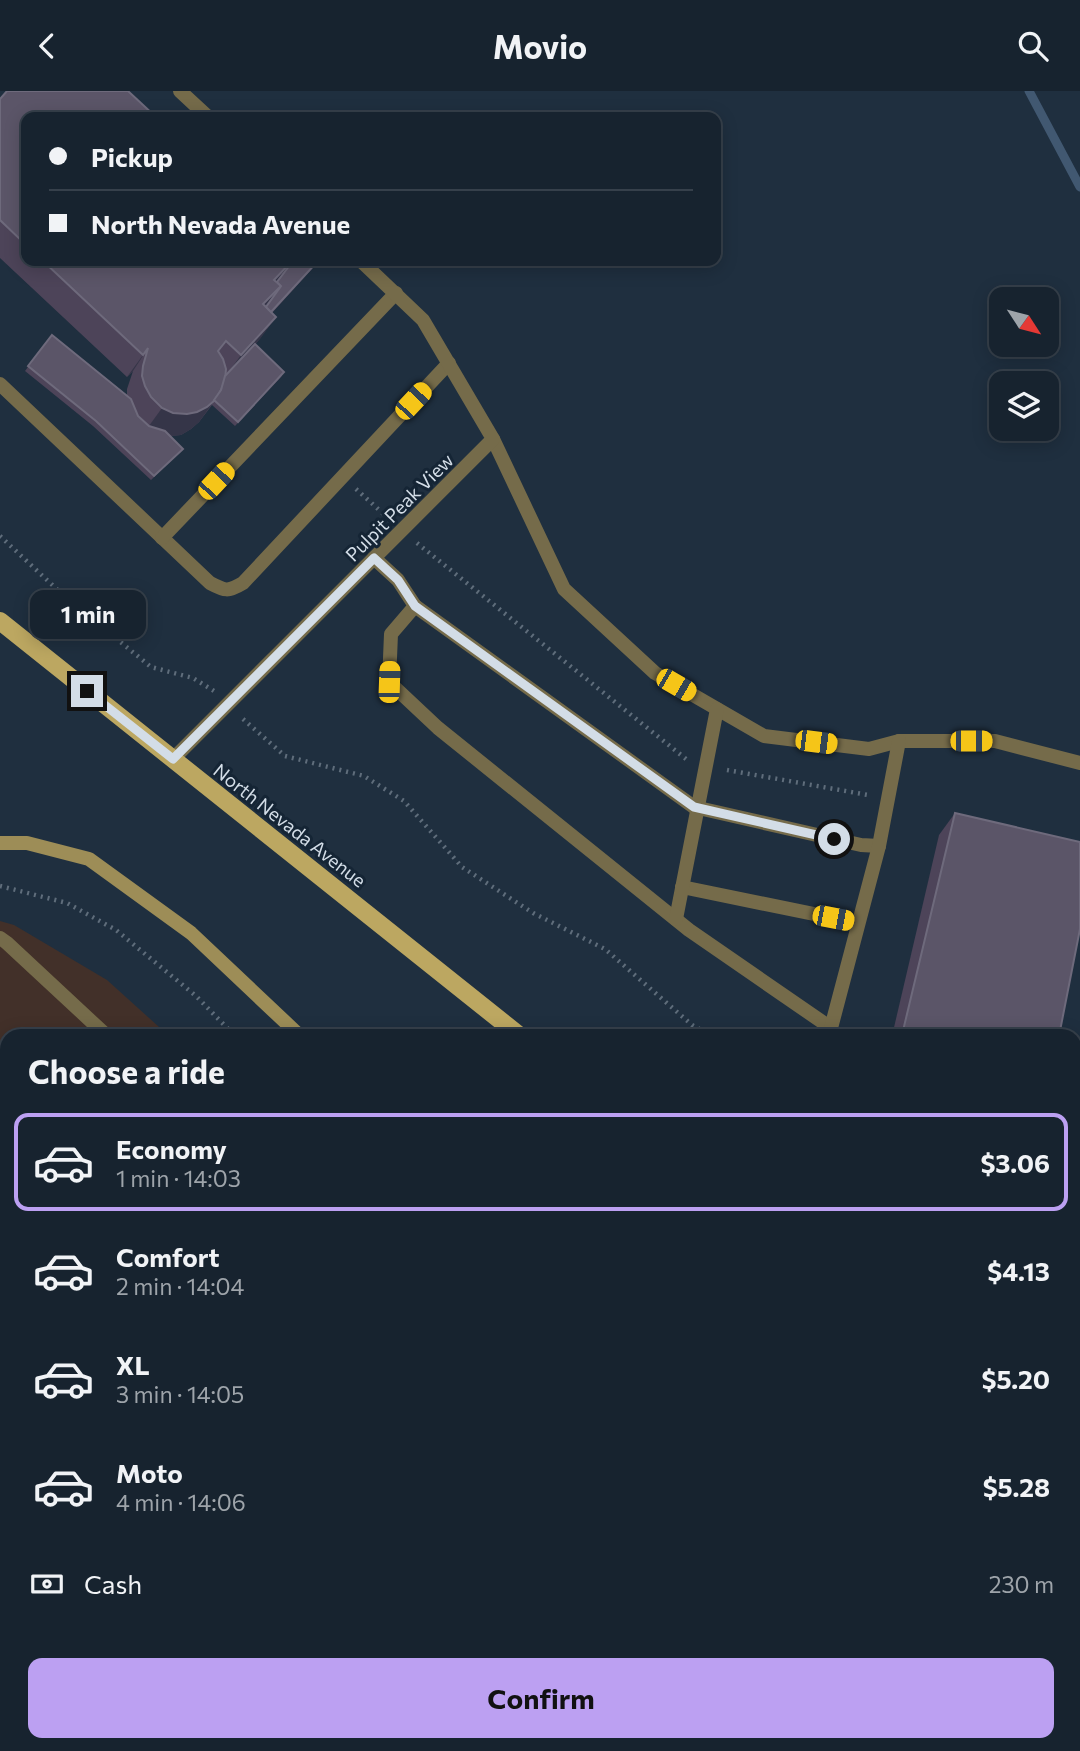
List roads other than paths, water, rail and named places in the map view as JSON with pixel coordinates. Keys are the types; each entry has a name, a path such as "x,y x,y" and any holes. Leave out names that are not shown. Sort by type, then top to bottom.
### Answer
{"main road":[{"name":"North Nevada Avenue","path":"0,621 511,1029"},
{"path":"0,843 27,843 89,859 191,933 293,1029"}],"street":[{"path":"180,91 203,112"},
{"path":"366,266 423,320 493,439 564,589 655,673 764,736 869,749 899,741 995,741 1080,763"},
{"path":"162,538 396,293"},
{"path":"0,384 211,583 223,590 232,590 243,583 449,363"},
{"name":"Pulpit Peak View","path":"173,759 493,439"},
{"path":"374,558 398,580 415,606 694,807 861,845 879,846"},
{"path":"415,606 391,634 389,682 438,728 676,919 828,1029"},
{"path":"676,919 717,709"},
{"path":"833,1029 879,846 899,741"},
{"path":"682,887 858,923"},
{"path":"0,938 99,1029"}],"waterway":[{"path":"1029,91 1080,187"}]}
